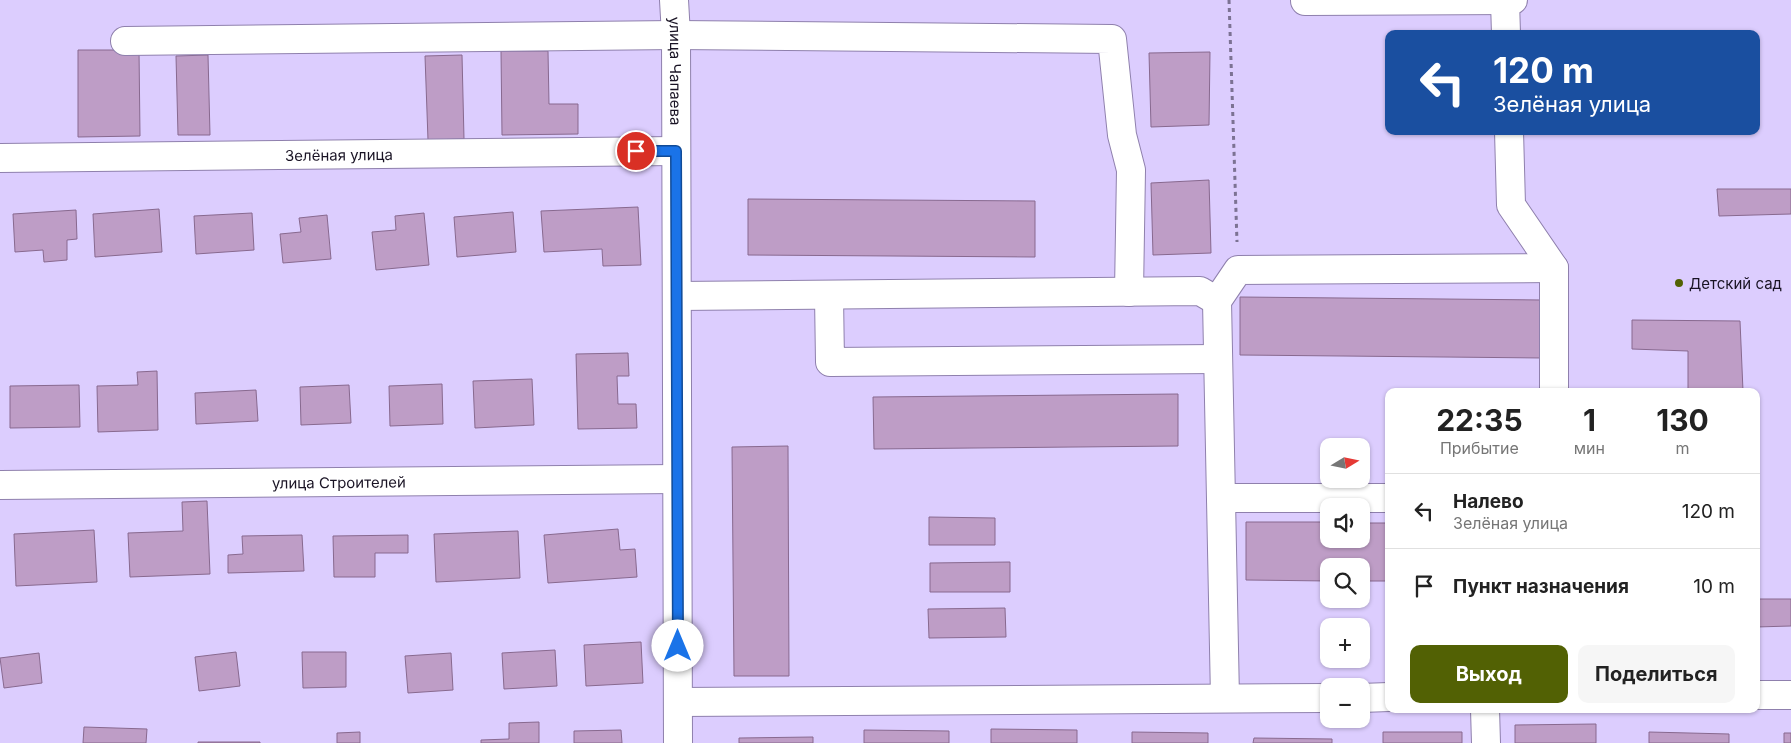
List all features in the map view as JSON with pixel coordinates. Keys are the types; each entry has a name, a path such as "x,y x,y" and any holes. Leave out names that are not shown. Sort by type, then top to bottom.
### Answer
{"street":[{"name":"улица Чапаева","path":"674,0 676,35 678,743"},
{"path":"1305,1 1513,0"},
{"path":"1505,1 1506,30"},
{"path":"125,42 676,35 1112,39 1122,135 1131,170 1129,292"},
{"path":"1509,135 1511,205 1554,268 1554,388"},
{"name":"Зелёная улица","path":"0,158 676,151"},
{"path":"1225,698 1217,301 1238,270 1554,268"},
{"path":"677,296 1200,291 1217,301"},
{"path":"829,296 830,362 1218,359"},
{"name":"улица Строителей","path":"0,485 677,479"},
{"path":"1222,498 1385,498"},
{"path":"1760,695 1791,695"},
{"path":"1370,698 1385,697"},
{"path":"678,702 1320,698"},
{"path":"1485,713 1486,743"}],"path":[{"path":"1229,0 1238,270"}],"building":[{"path":"78,50 139,50 140,136 78,137"},
{"path":"501,51 548,51 549,104 578,104 578,134 502,135"},
{"path":"1210,52 1209,125 1151,127 1149,53"},
{"path":"208,55 210,135 178,135 176,56"},
{"path":"462,55 464,139 428,140 425,56"},
{"path":"1209,180 1211,253 1153,255 1151,183"},
{"path":"1717,189 1791,189 1791,214 1719,216"},
{"path":"748,199 1035,201 1035,257 748,255"},
{"path":"638,207 641,265 603,266 602,249 544,252 541,211"},
{"path":"159,209 162,252 95,257 93,214"},
{"path":"76,210 77,239 67,240 67,260 44,262 43,250 15,252 13,214"},
{"path":"513,212 516,252 457,257 454,217"},
{"path":"252,213 254,250 196,254 194,216"},
{"path":"424,213 429,265 376,270 372,232 396,230 395,216"},
{"path":"327,215 331,259 283,263 280,234 301,232 299,218"},
{"path":"1240,297 1543,300 1543,358 1240,355"},
{"path":"1632,320 1740,321 1743,388 1688,388 1688,351 1632,349"},
{"path":"628,353 629,376 617,376 618,404 636,404 637,428 578,429 576,354"},
{"path":"157,371 158,430 98,432 97,386 138,385 137,372"},
{"path":"532,379 534,425 475,428 473,381"},
{"path":"442,384 443,424 390,426 389,386"},
{"path":"79,385 80,427 10,428 10,386"},
{"path":"349,385 351,423 301,425 300,387"},
{"path":"256,390 258,421 196,424 195,393"},
{"path":"1178,394 1178,446 874,449 873,397"},
{"path":"788,446 789,676 734,676 732,447"},
{"path":"207,501 210,574 130,577 128,533 183,531 182,502"},
{"path":"929,517 995,518 995,545 929,545"},
{"path":"1246,522 1320,522 1320,548 1370,548 1370,523 1385,523 1385,581 1370,581 1370,558 1320,558 1320,581 1246,580"},
{"path":"618,529 620,550 635,549 637,577 548,583 544,535"},
{"path":"94,530 97,582 16,586 14,534"},
{"path":"518,531 520,578 436,582 434,534"},
{"path":"302,535 304,571 228,573 228,555 243,554 242,536"},
{"path":"408,535 408,553 375,553 375,577 334,577 333,536"},
{"path":"1010,562 1010,592 930,592 930,563"},
{"path":"1760,599 1791,599 1791,626 1760,627"},
{"path":"1005,608 1006,637 929,638 928,609"},
{"path":"641,642 643,683 586,686 584,645"},
{"path":"555,650 557,686 504,689 502,653"},
{"path":"236,652 240,686 199,691 195,657"},
{"path":"302,652 346,652 346,687 303,688"},
{"path":"39,653 42,683 4,688 0,658"},
{"path":"451,653 453,690 408,693 405,656"},
{"path":"539,722 539,743 481,743 481,740 509,739 509,723"},
{"path":"1596,724 1596,743 1515,743 1515,725"},
{"path":"84,727 147,729 146,743 83,743"},
{"path":"991,729 1077,730 1077,743 991,743"},
{"path":"621,730 622,743 574,743 574,731"},
{"path":"864,730 949,731 949,743 864,743"},
{"path":"360,732 360,743 337,743 337,733"},
{"path":"1132,732 1208,733 1208,743 1132,743"},
{"path":"1383,732 1462,732 1462,743 1383,743"},
{"path":"1649,732 1729,734 1729,743 1649,743"},
{"path":"1784,733 1791,733 1791,743 1784,743"},
{"path":"813,737 813,743 739,743 739,738"},
{"path":"1254,738 1332,739 1332,743 1253,743"},
{"path":"260,742 260,743 198,743"}],"place":[{"name":"Детский сад","path":"1679,283"}],"route":[{"path":"636,151 676,151 678,646"}]}
